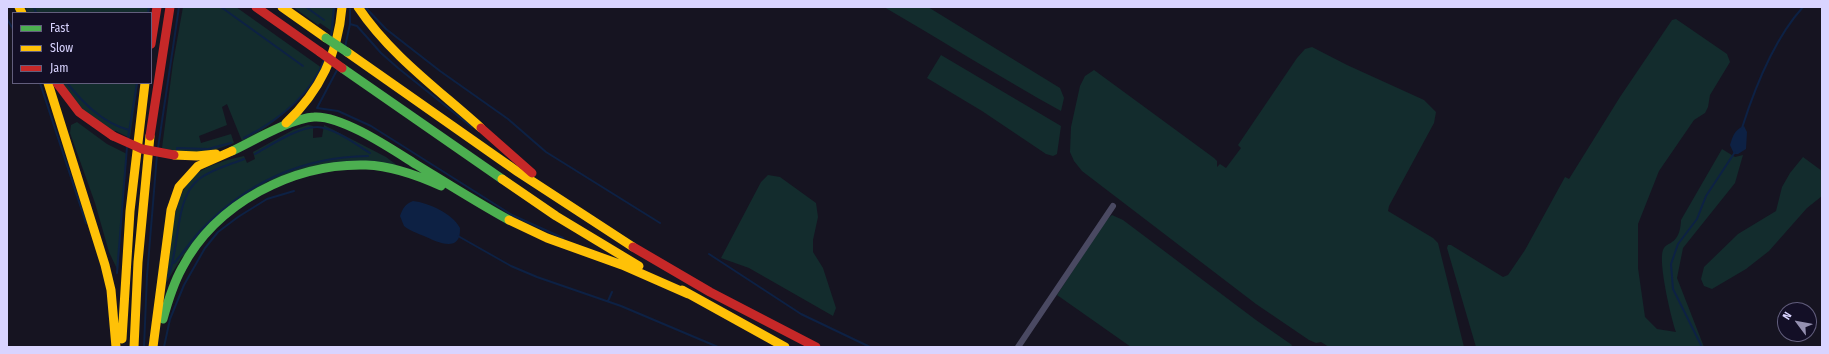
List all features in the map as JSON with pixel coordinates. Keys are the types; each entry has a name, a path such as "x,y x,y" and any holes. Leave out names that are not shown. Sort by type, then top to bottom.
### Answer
{"highway":[{"path":"152,38 157,7"},
{"path":"134,347 138,265 144,194 152,121 170,7"},
{"path":"256,7 556,216 688,294 785,347"},
{"path":"282,7 565,202 694,283 816,347"},
{"path":"272,133 302,109 323,78 337,44 342,7"},
{"path":"358,7 368,22 388,45 565,202"},
{"path":"48,84 105,265 112,297 116,347"},
{"path":"59,84 80,112 113,136 142,149 174,155 207,155 236,150"},
{"path":"122,347 126,263 132,192 145,84"},
{"path":"154,347 171,210 175,194 183,180 198,166 293,123 312,117 334,119 384,145 494,212"},
{"path":"154,347 172,292 191,253 210,230 237,205 253,193 304,172 336,166 369,166 395,169 424,179 547,238 622,265 688,294"}],"street":[{"path":"1018,347 1113,206"}],"green space":[{"path":"25,7 150,7 149,12 28,12"},
{"path":"183,7 236,7 322,68 306,91 288,110 266,127 242,141 227,104 222,107 227,125 199,136 201,143 231,134 234,143 224,147 198,152 162,148 173,63"},
{"path":"293,7 335,7 333,32 320,23 318,25"},
{"path":"884,7 928,7 1060,88 1064,98 1061,111 1016,86"},
{"path":"1676,19 1727,54 1730,62 1710,95 1708,107 1705,113 1694,120 1659,171 1638,224 1638,268 1645,317 1657,329 1676,332 1668,303 1662,266 1663,250 1678,235 1681,220 1722,149 1735,157 1743,155 1735,183 1683,248 1677,278 1704,347 1476,347 1447,248 1448,245 1451,245 1503,277 1508,275 1525,250 1565,177 1569,179 1620,97 1672,20"},
{"path":"1312,47 1347,65 1424,100 1436,112 1434,123 1389,206 1388,211 1433,238 1438,243 1464,347 1329,347 1321,342 1316,343 1309,340 1256,304 1082,171 1074,161 1070,152 1071,127 1080,86 1085,76 1094,70 1214,158 1217,161 1217,167 1220,164 1226,168 1241,148 1238,145 1297,58 1305,49"},
{"path":"941,55 1061,126 1057,154 1053,156 1046,154 982,111 927,78"},
{"path":"61,84 138,84 130,138 116,131 110,131 86,115"},
{"path":"77,122 107,144 127,154 118,271 109,252 95,203 70,133 71,125"},
{"path":"308,125 313,126 313,138 322,137 324,125 386,157 398,166 376,162 268,181 182,257 166,283 176,210 187,184 195,175 200,171 218,163 244,156 247,163 255,159 253,152 293,130"},
{"path":"1803,157 1822,171 1822,196 1807,208 1769,251 1746,269 1712,289 1704,286 1701,279 1704,267 1738,234 1776,211 1782,187 1790,173"},
{"path":"768,175 780,177 816,203 818,217 813,240 813,252 823,268 836,308 833,316 749,268 721,258 761,182"},
{"path":"1112,215 1123,220 1256,320 1292,345 1291,347 1131,347 1057,295 1105,221"}],"water":[{"path":"1744,126 1747,132 1746,149 1738,154 1734,154 1730,145 1732,139 1736,131"},
{"path":"413,201 433,206 452,218 460,228 457,241 452,244 441,243 414,232 404,226 400,216 408,203"}],"waterway":[{"path":"34,7 36,12"},
{"path":"148,12 149,7"},
{"path":"158,148 179,7"},
{"path":"221,7 303,66"},
{"path":"306,7 324,20"},
{"path":"331,37 334,7"},
{"path":"365,7 386,29 440,71 508,119 546,152 660,223"},
{"path":"1742,128 1766,64 1783,34 1803,7"},
{"path":"345,47 350,24 350,9"},
{"path":"7,19 12,27"},
{"path":"350,24 357,26 381,53 398,68 472,127"},
{"path":"244,138 280,116 291,106 310,85 324,60"},
{"path":"337,70 317,108 338,111 371,126 512,215 563,238"},
{"path":"40,84 86,223"},
{"path":"68,84 87,105 102,118 129,130"},
{"path":"128,138 137,84"},
{"path":"255,154 293,133 317,127 337,133 370,153"},
{"path":"177,151 177,148 208,149 231,143"},
{"path":"117,273 127,147"},
{"path":"1702,347 1673,289 1671,264 1678,244 1697,219 1706,196 1735,152"},
{"path":"144,347 147,276 157,155"},
{"path":"174,263 201,230 218,213 256,186 298,167 320,161 368,156"},
{"path":"168,277 172,266 181,211 185,198 191,188 199,179 209,172 244,159"},
{"path":"164,347 170,319 184,285 205,248 218,232 238,217 267,199 294,191"},
{"path":"458,236 511,266 537,277 621,306 718,347"},
{"path":"709,254 801,314 870,347"},
{"path":"608,301 612,292"}],"traffic: fast":[{"path":"326,38 347,52"},
{"path":"342,68 502,179"},
{"path":"232,151 295,121 314,117 325,118 353,127 509,220"},
{"path":"163,319 176,280 197,245 215,224 236,206 259,191 311,171 339,166 366,165 385,167 404,172 441,186"}],"traffic: slow":[{"path":"19,7 22,12"},
{"path":"282,7 326,38"},
{"path":"286,123 309,98 325,71 336,40 342,7"},
{"path":"358,7 385,41 400,56 481,128"},
{"path":"347,52 518,172 633,247"},
{"path":"48,84 105,265 111,290 116,347"},
{"path":"122,339 130,211 145,84"},
{"path":"134,347 138,262 150,136"},
{"path":"153,347 171,210 179,187 198,166 232,151"},
{"path":"174,155 197,156 216,154"},
{"path":"502,179 556,216 639,266"},
{"path":"509,220 547,238 622,265 688,294"},
{"path":"682,290 785,347"}],"traffic: jam":[{"path":"152,38 157,7"},
{"path":"150,136 170,7"},
{"path":"256,7 320,52"},
{"path":"320,52 342,68"},
{"path":"58,84 79,112 113,136"},
{"path":"481,128 532,173"},
{"path":"113,136 142,149 174,155"},
{"path":"633,247 710,292 816,347"}]}
